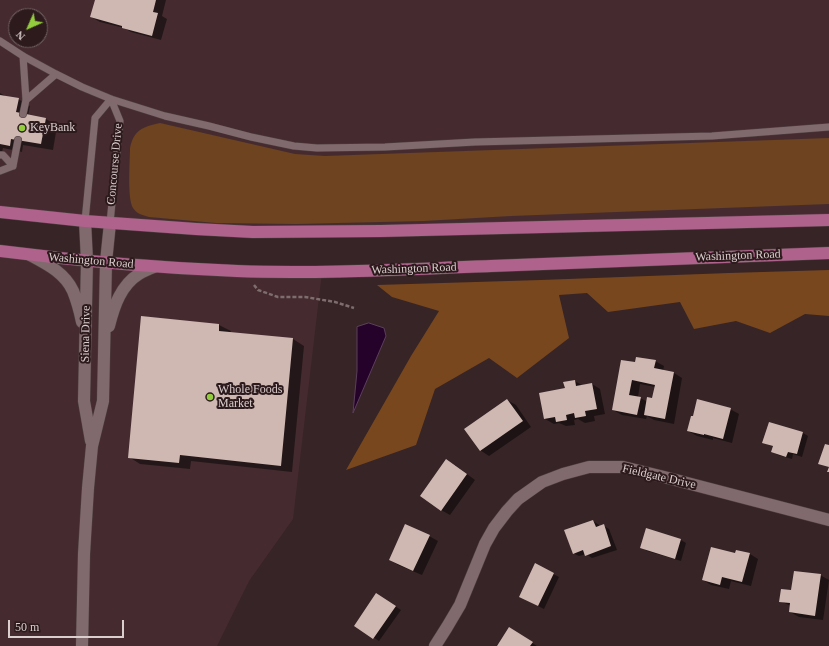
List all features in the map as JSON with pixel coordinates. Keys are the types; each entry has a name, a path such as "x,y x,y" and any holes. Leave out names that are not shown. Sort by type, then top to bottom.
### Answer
{"main road":[{"path":"0,212 110,223 253,232 381,231 829,220"},
{"name":"Washington Road","path":"0,251 154,267 238,271 322,272 829,253"}],"street":[{"name":"Siena Drive","path":"85,221 88,261 84,401 92,446"},
{"name":"Concourse Drive","path":"106,262 110,223"},
{"path":"30,255 51,266 67,281 73,290 86,334"},
{"name":"Siena Drive","path":"82,646 84,554 92,446 103,401 106,262"},
{"path":"104,342 114,307 122,291 135,277 154,267"},
{"name":"Fieldgate Drive","path":"435,646 460,605 485,544 494,528 518,499 542,482 563,474 589,467 623,467 664,476 829,520"}],"lane":[{"path":"0,41 23,56 56,74 111,99 165,116 294,146 317,148 385,148 564,139 712,136 829,127"},
{"path":"23,56 26,100 23,114"},
{"path":"26,100 56,74"},
{"name":"Concourse Drive","path":"85,221 95,118 111,99 120,121 110,223"},
{"path":"13,166 18,140"},
{"path":"0,155 3,155 13,166"},
{"path":"0,163 13,166"},
{"path":"0,170 13,166"}],"path":[{"path":"252,281 258,290 278,297 305,297 335,302 354,308"}],"shaded area":[{"path":"0,0 829,0 829,220 314,232 0,212"},
{"path":"160,123 295,154 325,156 829,138 829,204 511,216 424,221 296,224 216,223 149,217 136,212 131,203 129,188 130,148 134,137 140,130"},
{"path":"0,251 322,272 293,519 249,581 217,646 0,646"},
{"path":"829,270 829,316 805,314 770,333 736,321 694,329 680,302 608,312 587,293 559,295 569,338 517,378 489,358 435,389 416,445 346,470 411,356 439,311 392,297 377,285"},
{"path":"369,323 384,328 386,336 353,413 357,371 357,327"}],"building":[{"path":"95,0 156,0 153,12 158,13 152,36 90,17"},
{"name":"KeyBank","path":"0,95 19,98 16,112 46,118 41,144 11,139 10,146 0,144"},
{"name":"Whole Foods Market","path":"141,316 219,324 219,331 293,338 281,466 180,455 179,463 128,458"},
{"path":"636,357 656,360 654,368 674,372 665,419 644,415 647,397 652,398 655,385 632,380 629,395 641,397 637,415 612,410 621,360 635,362"},
{"path":"575,380 576,386 592,383 597,409 585,411 586,416 575,418 574,413 566,415 567,420 556,422 555,417 544,419 539,393 565,388 563,382"},
{"path":"507,399 523,421 480,451 464,429"},
{"path":"697,399 731,408 723,439 687,431 691,416 693,416"},
{"path":"769,422 803,432 797,454 788,452 786,457 771,452 773,446 762,443"},
{"path":"825,444 829,445 829,467 818,464"},
{"path":"446,459 467,474 441,511 420,496"},
{"path":"593,520 596,527 604,524 611,546 585,556 583,550 573,554 564,530"},
{"path":"405,524 430,535 413,571 389,560"},
{"path":"646,528 681,539 675,559 640,548"},
{"path":"711,547 735,553 736,550 750,553 742,582 722,577 720,585 702,580"},
{"path":"535,563 554,573 538,606 519,597"},
{"path":"794,571 821,574 815,616 789,612 790,603 779,602 781,589 791,590"},
{"path":"376,593 396,606 373,639 354,626"},
{"path":"509,627 533,642 530,646 497,646"}],"place":[{"name":"KeyBank","path":"22,128"},
{"name":"Whole Foods Market","path":"210,397"}]}
